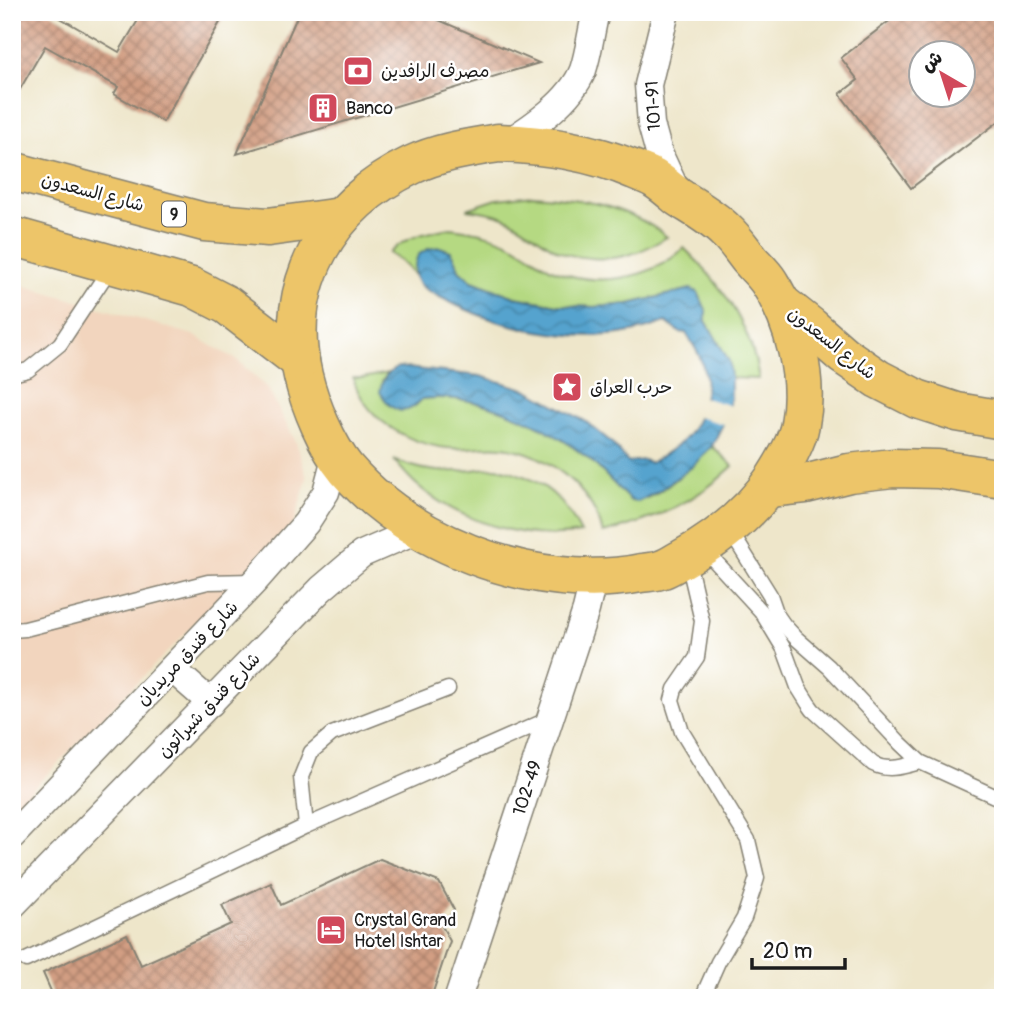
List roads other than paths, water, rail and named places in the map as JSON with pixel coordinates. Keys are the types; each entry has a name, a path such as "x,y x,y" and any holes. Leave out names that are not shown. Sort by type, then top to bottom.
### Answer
{"main road":[{"path":"530,144 562,148 624,165 654,178 679,197 728,232 767,279 782,304 800,361 800,425 788,456 755,505 706,544 662,569 632,575 569,577 505,565 474,555 424,531 365,489 344,466 314,411 307,391 297,331 300,299 308,270 322,242 363,196 412,165 440,154 467,148 530,144"},
{"name":"شارع السعدون","path":"12,171 204,222 268,227 341,218"},
{"path":"12,236 192,287 227,305 300,361"},
{"name":"شارع السعدون","path":"782,304 843,355 878,379 917,399 947,409 1003,420"},
{"path":"768,488 893,468 938,469 1003,480"}],"street":[{"path":"505,144 551,111 571,91 582,72 596,12"},
{"name":"101-91","path":"666,12 648,85 650,124 659,153 679,197"},
{"name":"شارع فندق مريديان","path":"12,836 255,581 306,523 326,492 336,454"},
{"name":"شارع فندق شيراتون","path":"12,906 321,589 362,554 408,534 424,531"},
{"name":"102-49","path":"458,998 586,610 594,577"},
{"path":"172,669 211,703"}],"lane":[{"path":"12,374 28,370 60,344 113,264"},
{"path":"706,544 770,595 777,615 796,638 829,667 920,762 1003,800"},
{"path":"706,544 761,611 784,649 799,687 813,710 873,764 885,769 920,762"},
{"path":"702,998 718,962 744,918 757,878 748,839 682,732 672,700 675,689 697,657 702,621 706,544"},
{"path":"12,630 208,582 255,581"},
{"path":"784,649 796,638"},
{"path":"306,826 301,777 311,752 332,734 449,689"},
{"path":"26,960 306,826 551,718"}],"water":[{"path":"440,247 451,251 459,270 472,281 515,297 557,305 594,307 629,304 691,289 698,292 706,310 706,321 729,361 731,378 727,416 712,446 692,467 659,491 638,502 631,501 585,456 568,444 508,412 465,400 443,398 422,399 404,411 389,405 380,392 385,377 398,367 480,376 528,390 585,421 611,442 628,462 644,460 650,463 686,437 702,407 704,372 699,355 686,333 679,332 666,322 638,331 587,336 543,332 499,322 458,306 417,282 414,270 418,255 428,249"}],"place":[{"name":"مصرف الرافدين","path":"358,71"},
{"name":"Banco","path":"323,108"},
{"name":"حرب العراق","path":"567,387"},
{"name":"Crystal Grand Hotel Ishtar","path":"331,930"}]}
